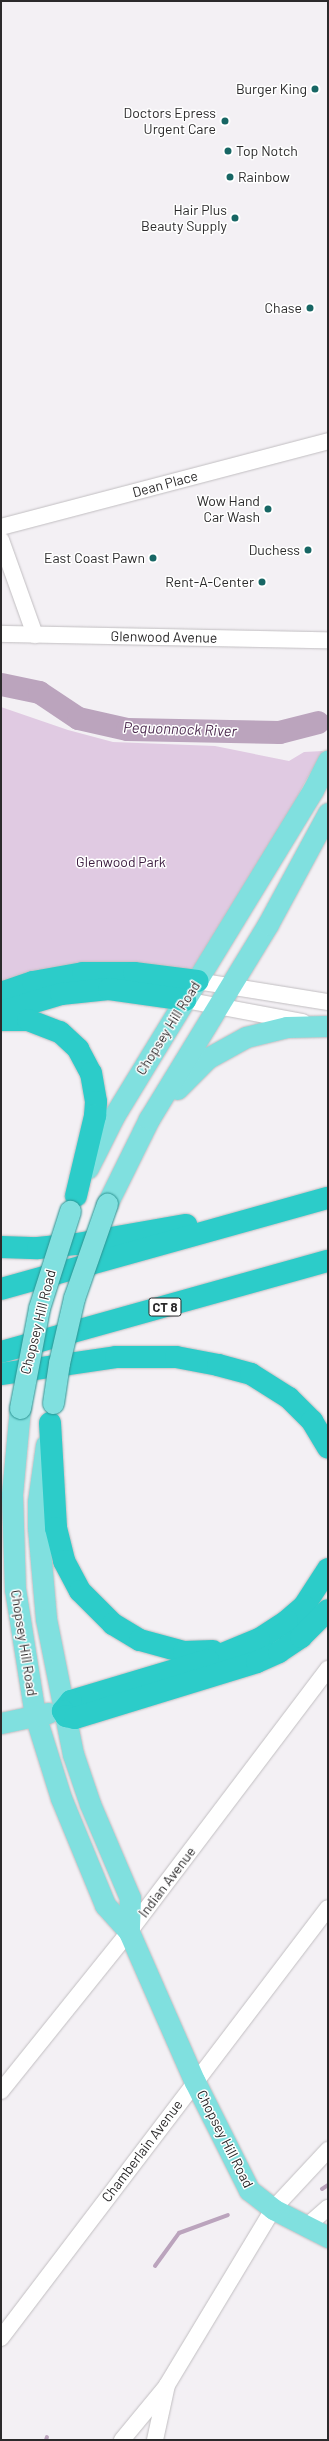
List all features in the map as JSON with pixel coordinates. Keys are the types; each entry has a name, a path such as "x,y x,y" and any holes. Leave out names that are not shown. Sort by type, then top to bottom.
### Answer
{"highway":[{"path":"1,993 33,982 83,973 134,973 196,981"},
{"path":"1,1012 61,994 109,989 185,1000"},
{"path":"1,1020 28,1020 60,1032 78,1049 91,1074 94,1087 95,1116 73,1203"},
{"path":"1,1247 78,1244 323,1199"},
{"path":"1,1289 323,1199"},
{"name":"CT 8","path":"1,1352 328,1261"},
{"path":"1,1374 116,1357 176,1357 218,1365 251,1374 289,1398 312,1421 328,1448"},
{"path":"51,1413 53,1506 58,1539 74,1580 95,1609 112,1624 140,1640 184,1652 227,1649 269,1634"},
{"path":"328,1570 304,1606 269,1634 208,1660 71,1701 63,1711 66,1716 75,1718 257,1662 279,1652 300,1638 328,1610"}],"main road":[{"name":"Chopsey Hill Road","path":"328,761 313,790 114,1116 73,1203 39,1308 20,1408 12,1495 14,1566 21,1636 36,1715 53,1777 86,1862 105,1905 129,1932 195,2082 249,2190 273,2209 328,2237"},
{"name":"Chopsey Hill Road","path":"129,1932 130,1898 84,1786 63,1711 46,1619 39,1550 38,1502 51,1413 74,1298 107,1204 149,1119 268,924 328,812"},
{"path":"149,1119 199,1067 232,1043 274,1029 327,1026"},
{"path":"1,1723 36,1715 63,1711"}],"street":[{"name":"Dean Place","path":"1,527 328,441"},
{"path":"1,540 35,635"},
{"name":"Glenwood Avenue","path":"1,634 328,640"},
{"path":"196,981 328,1002"},
{"path":"185,1000 216,1008 327,1026"},
{"name":"Indian Avenue","path":"1,2091 129,1932 328,1669"},
{"name":"Chamberlain Avenue","path":"1,2338 328,1908"},
{"path":"122,2440 167,2385 273,2209 328,2150"},
{"path":"307,2226 328,2208"},
{"path":"155,2440 167,2385"}],"green space":[{"name":"Glenwood Park","path":"1,707 68,730 113,742 215,746 289,761 304,752 323,751 304,784 226,936 191,992 1,999"}],"waterway":[{"name":"Pequonnock River","path":"1,684 39,692 78,718 127,729 279,732 318,722"},
{"path":"322,2189 328,2185"},
{"path":"155,2266 179,2233 228,2215"}],"place":[{"name":"Burger King","path":"315,89"},
{"name":"Doctors Epress Urgent Care","path":"225,121"},
{"name":"Top Notch","path":"228,151"},
{"name":"Rainbow","path":"230,177"},
{"name":"Hair Plus Beauty Supply","path":"235,218"},
{"name":"Chase","path":"310,308"},
{"name":"Wow Hand Car Wash","path":"268,509"},
{"name":"Duchess","path":"308,550"},
{"name":"East Coast Pawn","path":"153,558"},
{"name":"Rent-A-Center","path":"262,582"}]}
